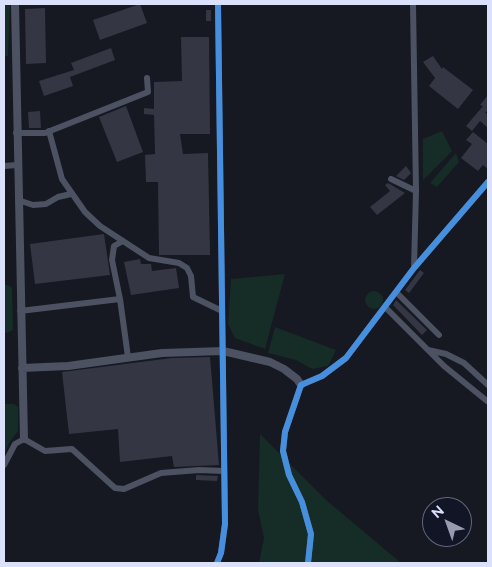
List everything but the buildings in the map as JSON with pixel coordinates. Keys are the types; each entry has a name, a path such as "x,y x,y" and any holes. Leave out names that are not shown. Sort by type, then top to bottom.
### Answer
{"street":[{"path":"14,4 24,439"},
{"path":"216,563 221,553 225,524 218,4"},
{"path":"413,4 416,191 416,262 414,268"},
{"path":"16,133 49,131 148,92 147,78"},
{"path":"49,131 62,179 85,212 149,258 179,263 187,268 191,276 193,297 222,312"},
{"path":"4,166 17,165"},
{"path":"391,179 416,191"},
{"path":"308,563 311,534 302,502 289,476 283,451 285,432 301,385 328,373 346,358 386,308 414,268 488,182"},
{"path":"18,200 33,205 46,204 58,197 71,194"},
{"path":"123,241 114,246 112,260 120,299 128,357"},
{"path":"397,293 439,335"},
{"path":"20,312 120,299"},
{"path":"386,308 428,350 487,401"},
{"path":"428,350 446,354 464,363 488,385"},
{"path":"22,368 68,366 162,353 223,351 270,362 284,369 297,379 301,385"},
{"path":"24,439 45,451 72,450 115,488 124,488 161,473 199,470 224,472"},
{"path":"4,465 15,444 24,439"}],"green space":[{"path":"4,4 10,4 8,56 4,56"},
{"path":"442,131 452,151 423,180 423,139"},
{"path":"456,153 459,162 437,187 430,183"},
{"path":"285,274 265,349 235,338 228,324 231,279"},
{"path":"4,284 12,287 13,330 7,333 4,332"},
{"path":"370,291 378,291 383,296 381,307 370,309 365,304 365,296"},
{"path":"275,327 336,350 328,366 312,369 296,360 268,353"},
{"path":"4,404 14,404 18,407 18,431 9,443 4,455"},
{"path":"260,434 325,499 401,563 259,563 264,538 258,510"}],"cycle path":[{"path":"217,563 221,553 225,524 218,4"},
{"path":"308,563 311,534 302,502 289,475 283,451 285,432 301,385 322,376 346,358 414,268 488,182"}]}
